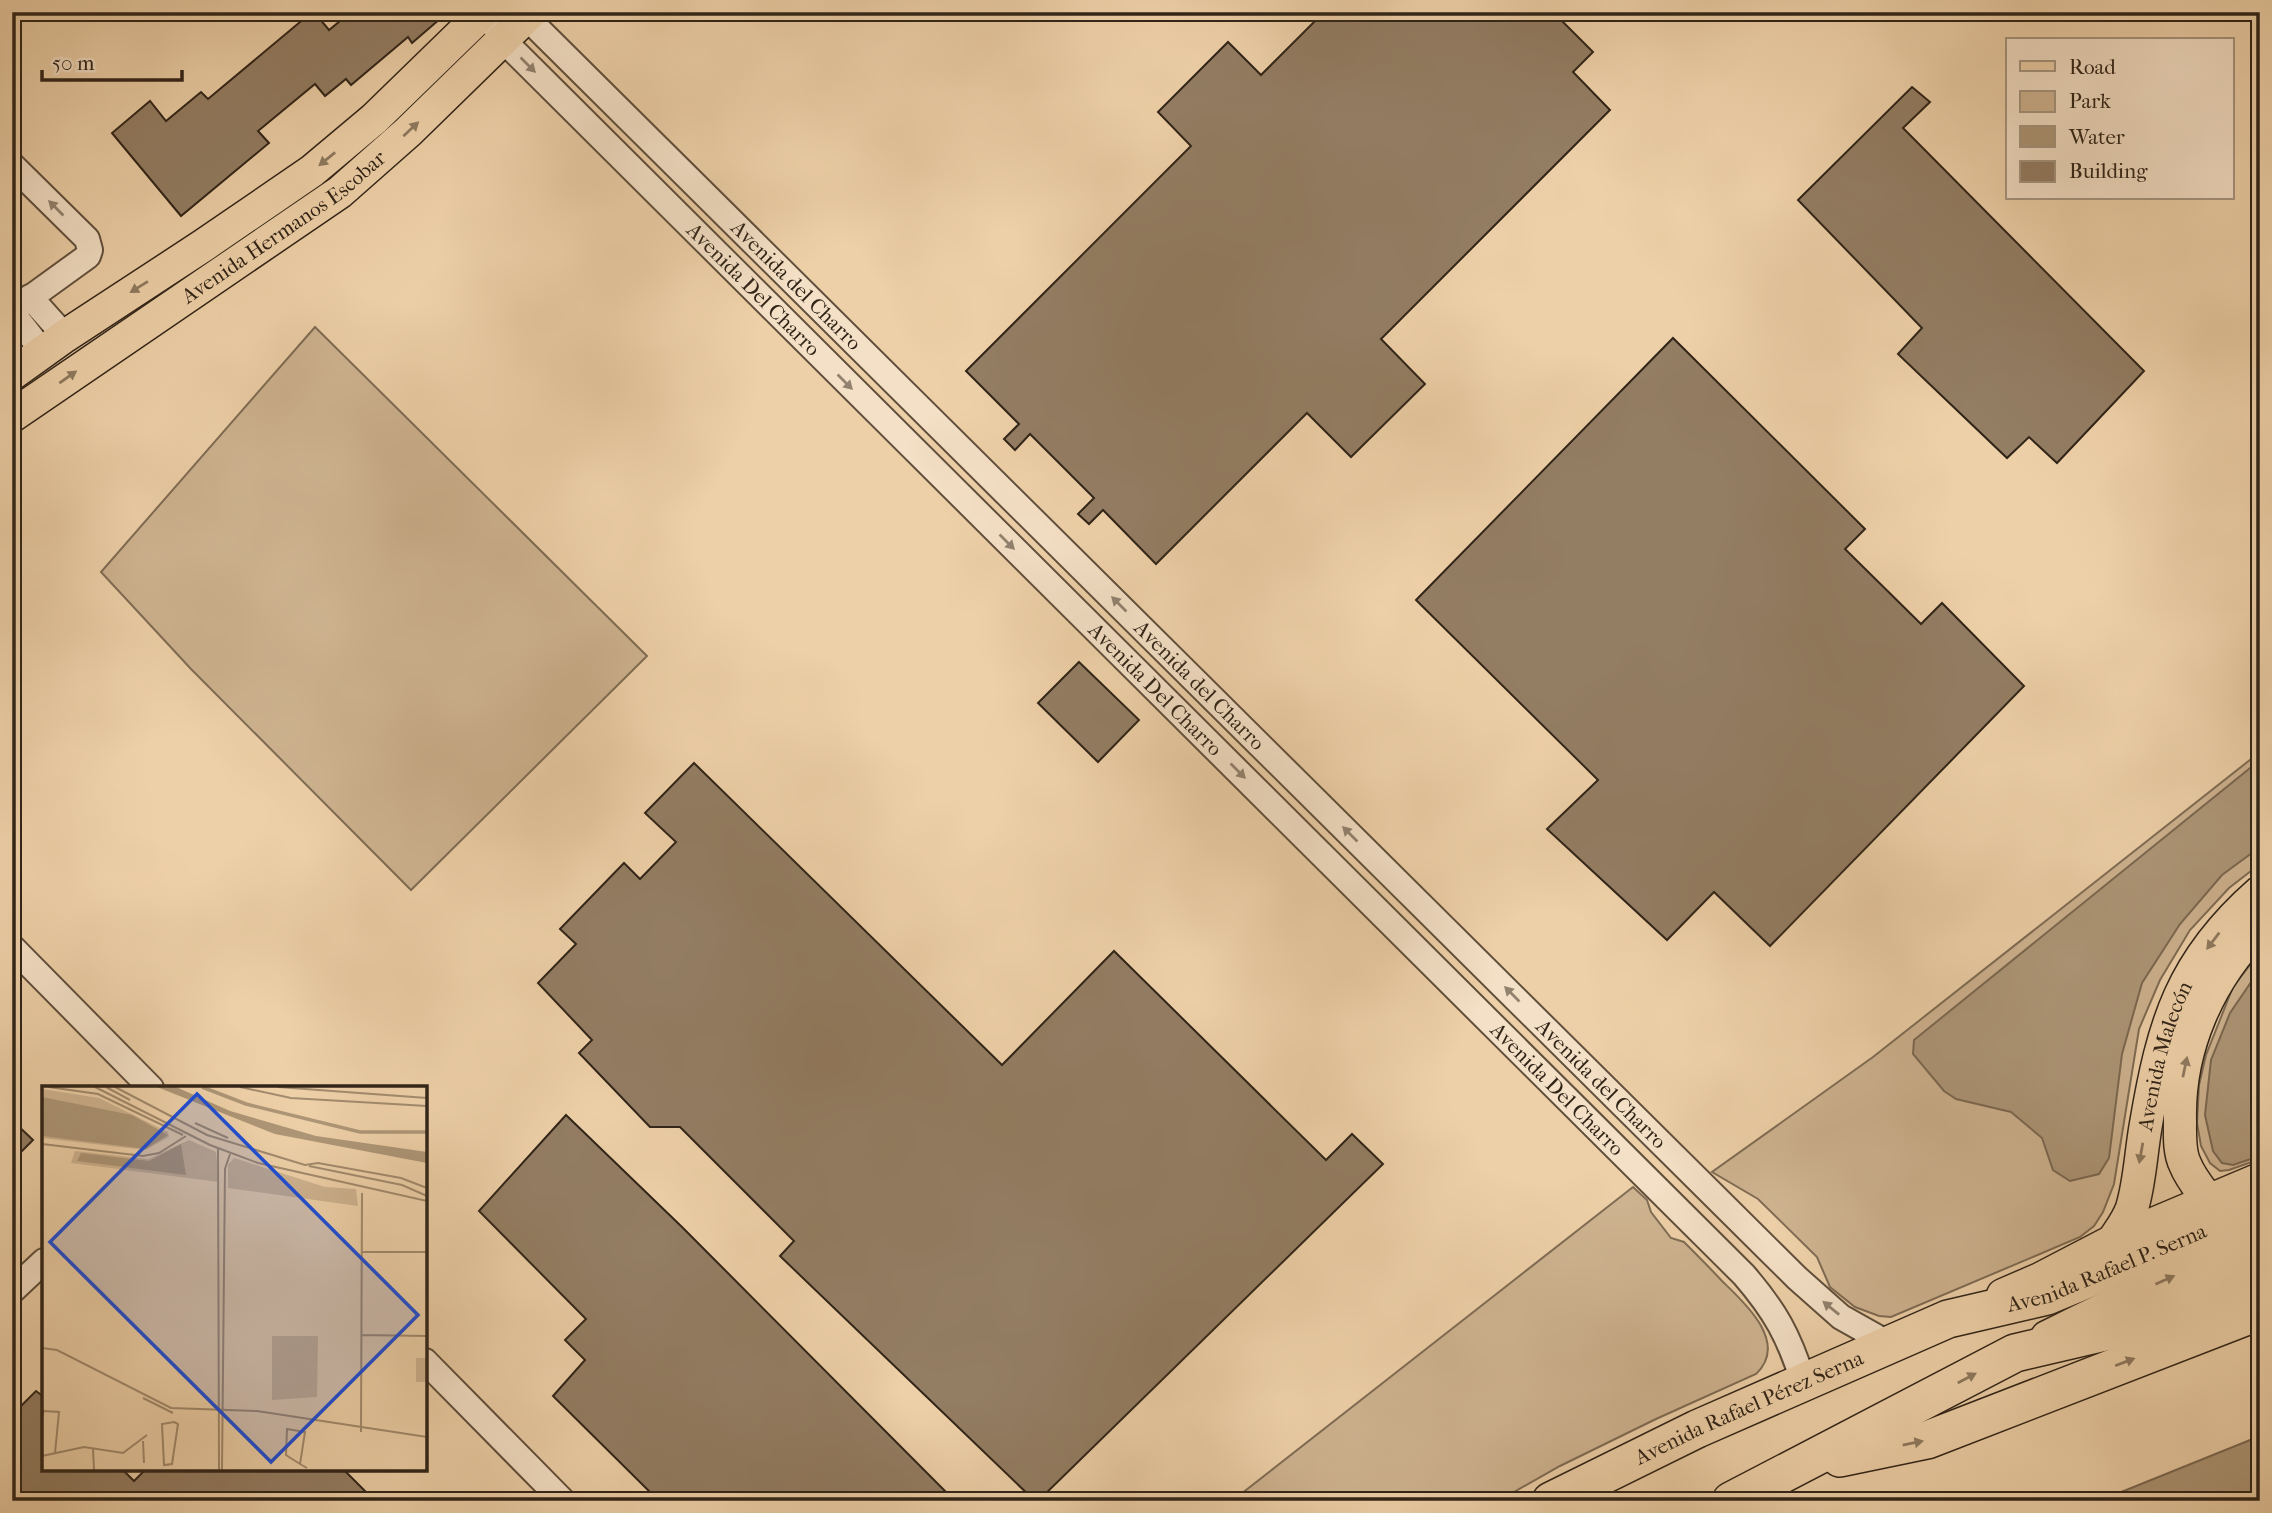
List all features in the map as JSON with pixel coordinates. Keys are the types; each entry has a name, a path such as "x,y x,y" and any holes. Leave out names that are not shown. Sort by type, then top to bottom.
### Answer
{"highway":[{"name":"Avenida Rafael P. Serna","path":"1948,1319 2047,1296 2257,1210"},
{"path":"1731,1501 2015,1353 2122,1328 2260,1276"},
{"path":"1798,1466 1927,1440 2260,1311"},
{"name":"Avenida Rafael Pérez Serna","path":"1551,1501 1803,1381 1948,1319"}],"main road":[{"name":"Avenida Hermanos Escobar","path":"12,374 303,178 383,111 485,12"},
{"name":"Avenida Hermanos Escobar","path":"12,416 340,192 408,132 503,40 526,14"},
{"path":"204,246 224,271"},
{"name":"Avenida Malecón","path":"2113,1241 2132,1207 2156,1067 2170,1016 2184,985 2216,935 2235,913 2260,892"},
{"name":"Avenida Malecón","path":"2208,1200 2184,1162 2179,1110 2184,1068 2204,1006 2217,979 2260,927"},
{"path":"1948,1319 2040,1279 2113,1241 2208,1200 2257,1210"},
{"path":"2015,1353 2122,1299 2211,1260 2257,1210"}],"street":[{"name":"Avenida Del Charro","path":"485,12 503,40 1744,1275 1777,1317 1794,1353 1803,1381"},
{"name":"Avenida del Charro","path":"526,14 1797,1278 1841,1317 1889,1344"},
{"path":"593,130 616,106"},
{"path":"12,165 90,244 88,256 18,307 54,344"},
{"path":"12,947 149,1086"},
{"path":"12,1291 42,1263"},
{"path":"427,1363 563,1501"}],"green space":[{"path":"315,327 647,656 411,890 191,669 101,572"},
{"path":"2260,752 2260,864 2229,888 2190,930 2160,980 2139,1029 2114,1184 2103,1212 2094,1226 2080,1237 1891,1317 1879,1316 1855,1307 1830,1287 1817,1257 1758,1199 1712,1172 1873,1057"},
{"path":"2260,952 2260,1159 2220,1171 2210,1163 2201,1146 2197,1123 2199,1085 2206,1055 2233,987"},
{"path":"1633,1187 1647,1200 1651,1212 1671,1238 1684,1242 1742,1301 1760,1324 1768,1350 1765,1362 1756,1374 1560,1466 1498,1501 1232,1501"}],"water":[{"path":"2260,760 2260,847 2222,875 2180,924 2142,983 2122,1054 2109,1158 2099,1174 2070,1181 2053,1170 2042,1138 2011,1112 1956,1099 1944,1091 1913,1054 1914,1040"},
{"path":"2260,969 2260,1156 2233,1165 2222,1163 2213,1151 2205,1115 2211,1060 2230,1013"},
{"path":"2260,1436 2260,1501 2099,1501"}],"building":[{"path":"312,12 329,30 351,12 448,12 412,43 408,37 351,85 346,79 325,96 315,84 258,131 269,143 181,216 112,133 150,101 166,121 201,92 208,99"},
{"path":"1324,12 1553,12 1593,52 1573,72 1610,110 1381,339 1425,384 1351,457 1307,413 1156,564 1103,510 1089,524 1078,514 1094,498 1030,434 1015,450 1004,439 1019,424 966,371 1191,146 1158,112 1228,42 1261,75"},
{"path":"1912,87 1930,102 1903,128 2144,371 2057,463 2029,437 2007,458 1898,354 1922,328 1798,200"},
{"path":"1673,338 1865,529 1845,549 1921,624 1942,603 2024,686 1770,946 1714,892 1667,940 1547,829 1598,780 1416,600"},
{"path":"1079,662 1139,720 1098,762 1038,703"},
{"path":"694,763 1002,1065 1114,951 1326,1160 1352,1134 1383,1164 1038,1501 780,1256 794,1241 680,1127 650,1127 579,1053 592,1040 538,983 576,944 560,929 624,863 640,879 676,842 645,813"},
{"path":"566,1115 682,1227 955,1501 659,1501 553,1396 585,1360 565,1340 586,1319 479,1211"},
{"path":"12,1120 33,1140 12,1161"},
{"path":"36,1391 42,1396 42,1471 124,1471 134,1481 144,1471 345,1471 375,1501 12,1501 12,1415"}]}
